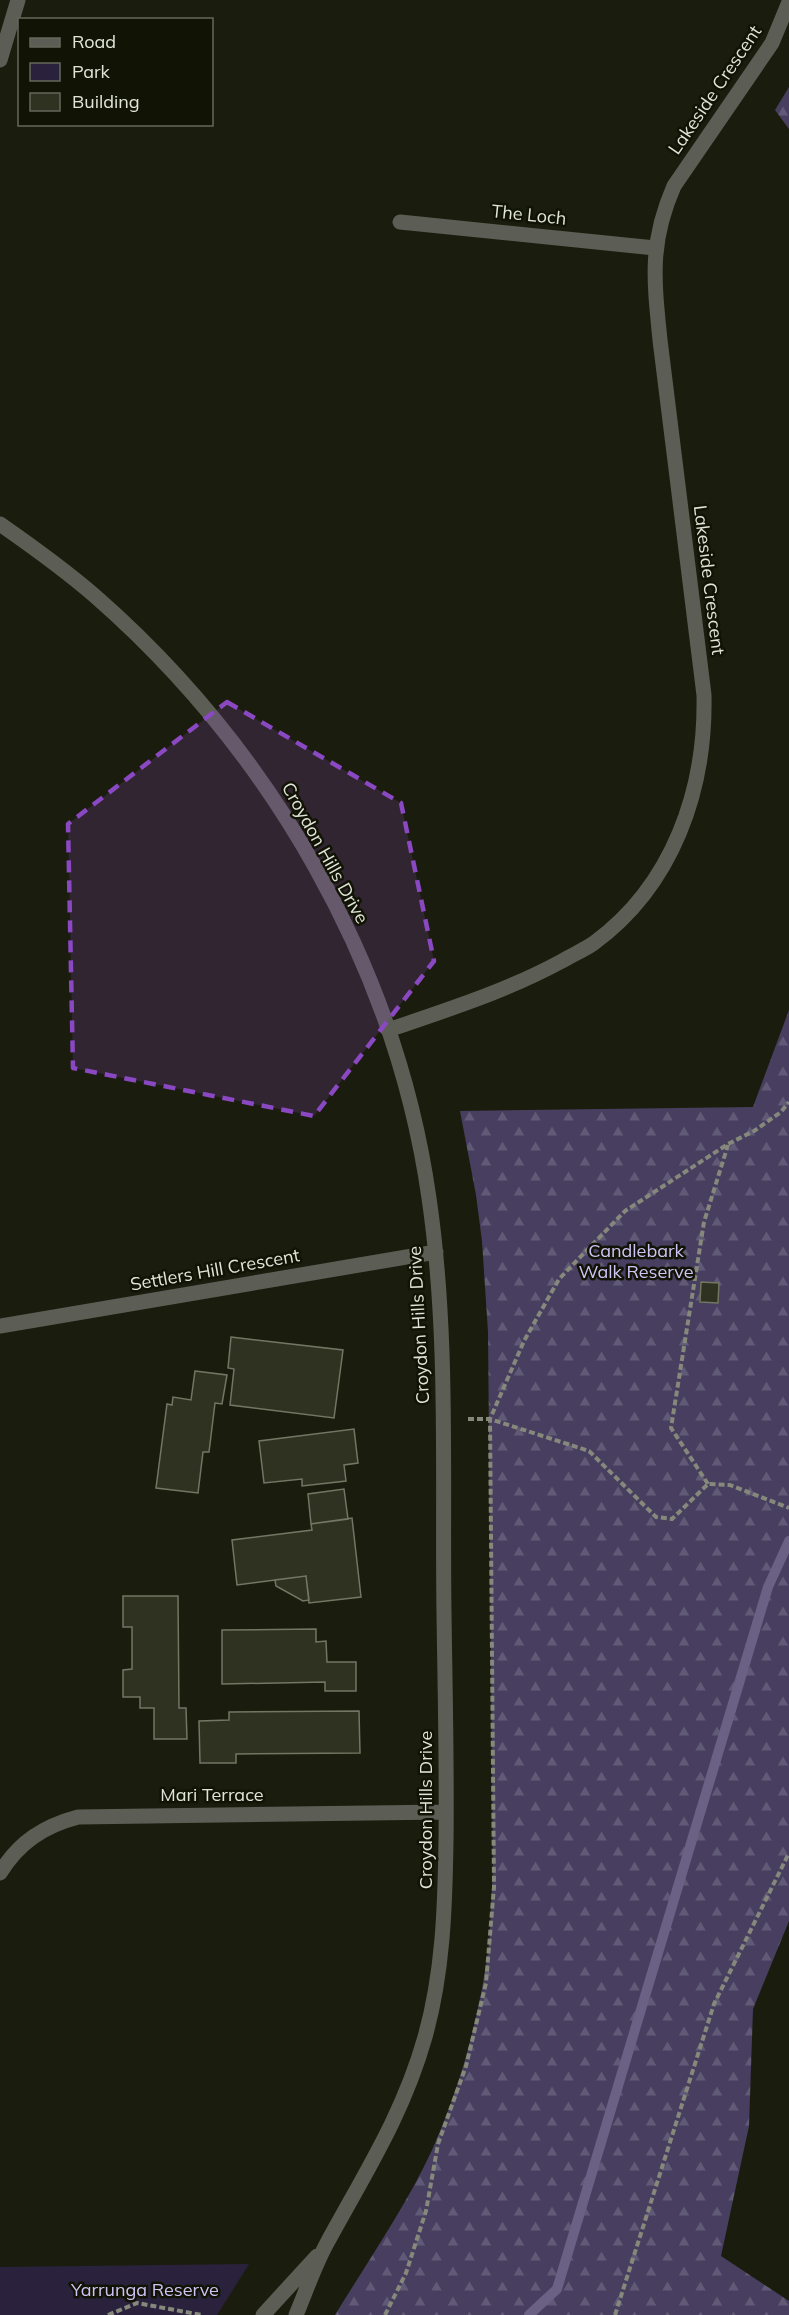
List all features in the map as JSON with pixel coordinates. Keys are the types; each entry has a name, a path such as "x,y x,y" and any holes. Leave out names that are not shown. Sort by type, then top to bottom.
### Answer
{"street":[{"path":"0,60 18,0"},
{"name":"Lakeside Crescent","path":"388,1030 497,992 593,944 619,921 642,895 662,866 689,809 702,752 704,695 660,340 655,285 655,248 665,206 674,186 772,43 789,2"},
{"name":"The Loch","path":"400,222 655,248"},
{"name":"Croydon Hills Drive","path":"0,524 41,553 117,616 186,685 266,786 300,840 331,896 360,958 388,1030 419,1140 429,1195 442,1336 446,1812 444,1924 434,1997 425,2038 410,2084 392,2128 325,2247 296,2315"},
{"name":"Settlers Hill Crescent","path":"0,1326 436,1252"},
{"name":"Mari Terrace","path":"0,1872 22,1845 39,1832 58,1822 78,1817 446,1812"},
{"name":"Croydon Hills Drive","path":"263,2315 325,2247"}],"path":[{"path":"490,1419 524,1341 559,1279 625,1211 728,1144 754,1131 781,1112 789,1102"},
{"path":"708,1484 671,1428 704,1222 728,1144"},
{"path":"443,1420 490,1419 589,1450 656,1517 672,1518 708,1484 730,1485 789,1508"},
{"path":"615,2315 714,2004 789,1852"},
{"path":"108,2315 137,2303 202,2315"}],"highlighted area":[{"path":"227,702 401,803 434,961 314,1116 73,1068 68,824"}],"green space":[{"path":"789,87 789,129 775,110"},
{"name":"Candlebark Walk Reserve","path":"789,1010 789,1921 753,2009 749,2126 721,2256 789,2301 789,2315 335,2315 386,2234 432,2150 452,2100 468,2049 489,1944 493,1871 488,1332 482,1241 460,1111 753,1107"},
{"name":"Yarrunga Reserve","path":"249,2264 217,2315 0,2315 0,2267"}],"building":[{"path":"701,1282 719,1283 718,1303 700,1302"},
{"path":"231,1337 343,1350 334,1418 230,1405 234,1369 228,1368"},
{"path":"195,1371 227,1375 222,1404 215,1403 209,1452 203,1452 198,1493 156,1488 167,1404 172,1405 173,1397 191,1400"},
{"path":"354,1429 358,1463 344,1465 346,1481 302,1486 302,1479 264,1483 259,1441"},
{"path":"344,1489 348,1519 311,1524 308,1494"},
{"path":"352,1518 361,1597 309,1603 306,1576 237,1585 232,1540 312,1530 311,1524"},
{"path":"306,1576 309,1600 303,1601 276,1586 275,1580"},
{"path":"123,1596 178,1596 179,1708 186,1708 187,1739 154,1739 154,1708 140,1708 140,1697 123,1697 123,1670 132,1669 132,1627 123,1627"},
{"path":"316,1629 316,1642 326,1641 327,1662 356,1662 356,1691 325,1691 325,1682 222,1684 222,1630"},
{"path":"359,1711 360,1753 236,1754 236,1763 200,1763 199,1721 229,1720 229,1712"}],"waterway":[{"path":"529,2315 557,2289 768,1587 789,1541"}]}
